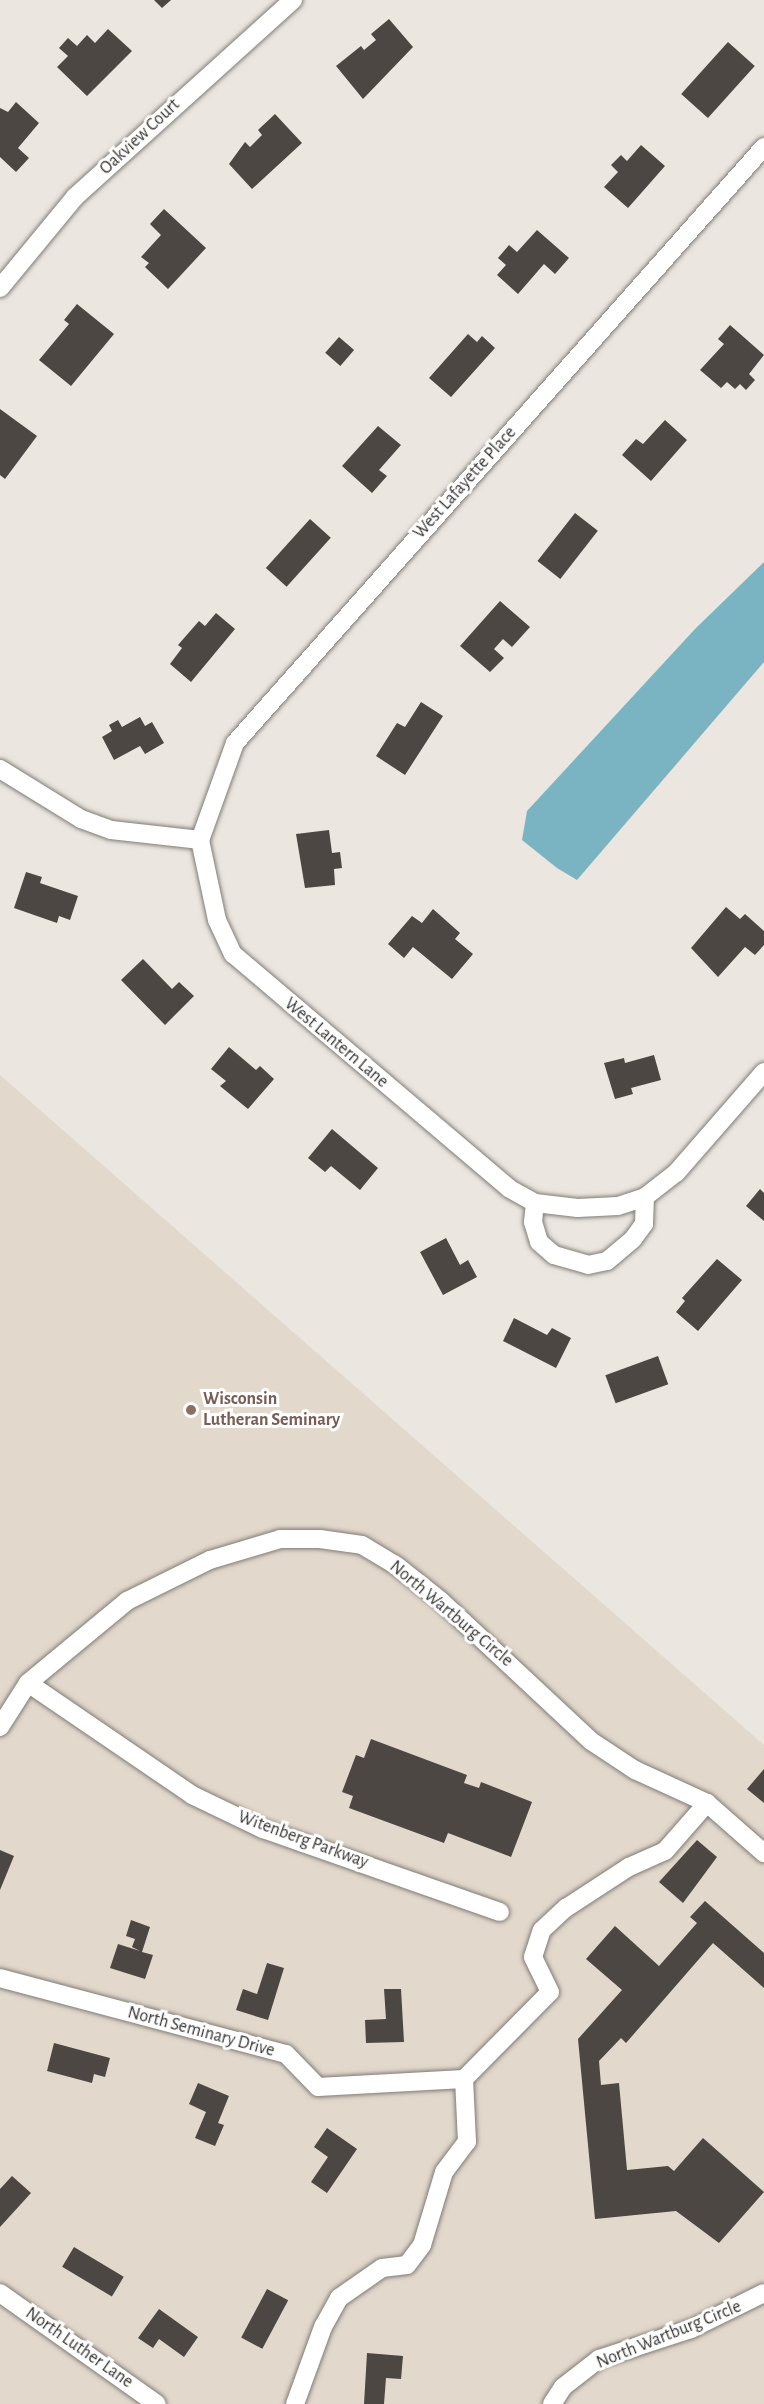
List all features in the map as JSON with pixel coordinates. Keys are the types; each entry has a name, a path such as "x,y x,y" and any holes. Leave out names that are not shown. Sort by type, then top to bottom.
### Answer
{"street":[{"name":"Oakview Court","path":"0,288 75,197 293,0"},
{"name":"West Lafayette Place","path":"200,840 235,743 764,147"},
{"path":"0,769 81,819 111,830 200,840"},
{"name":"West Lantern Lane","path":"200,840 217,920 233,954 510,1189 535,1203 578,1208 618,1206 645,1197 676,1173 764,1072"},
{"path":"535,1203 533,1222 539,1242 554,1256 588,1265 607,1261 633,1239 644,1224 645,1197"},
{"name":"North Wartburg Circle","path":"0,1727 28,1683 127,1601 210,1560 280,1539 320,1539 362,1545 397,1566 441,1601 591,1742 635,1770 707,1803 764,1853"},
{"name":"Witenberg Parkway","path":"28,1683 192,1795 263,1829 500,1912"},
{"path":"295,2404 323,2327 339,2298 382,2268 407,2265 422,2245 444,2172 467,2142 464,2079 550,1992 533,1957 542,1929 566,1908 619,1873 665,1851 707,1803"},
{"name":"North Seminary Drive","path":"0,1978 286,2054 318,2087 464,2079"},
{"name":"North Luther Lane","path":"0,2293 157,2404"},
{"name":"North Wartburg Circle","path":"552,2404 562,2388 599,2359 691,2329 764,2293"}],"shaded area":[{"name":"Wisconsin Lutheran Seminary","path":"0,1075 764,1745 764,2404 0,2404"}],"water":[{"path":"764,562 764,662 577,880 557,868 522,840 527,811 695,629"}],"building":[{"path":"154,0 171,0 162,8"},
{"path":"389,19 413,47 363,99 336,66 361,46 364,50 376,40 371,34"},
{"path":"108,29 132,51 87,96 57,67 68,56 59,48 68,38 77,46 87,35 95,43"},
{"path":"728,42 755,66 708,118 681,94"},
{"path":"16,102 39,123 18,148 29,158 16,172 0,157 0,108 8,112"},
{"path":"275,114 302,143 252,189 229,164 245,142 250,147 262,135 258,130"},
{"path":"641,145 665,166 628,208 604,187 618,172 611,165 621,155 627,161"},
{"path":"164,209 206,248 168,289 145,267 149,263 141,257 161,235 150,224"},
{"path":"537,230 569,258 555,274 544,264 518,294 497,275 506,265 498,258 509,245 517,252"},
{"path":"77,304 114,334 71,386 39,360 69,324 64,320"},
{"path":"730,325 764,355 749,374 755,380 746,390 740,384 735,389 727,382 721,388 700,370 724,344 718,339"},
{"path":"468,334 477,342 482,336 495,348 451,397 429,378"},
{"path":"339,337 354,350 340,366 325,353"},
{"path":"0,409 37,436 5,479 0,475"},
{"path":"665,420 687,440 651,481 622,455 636,439 643,444"},
{"path":"378,426 401,445 379,470 387,476 372,493 342,466"},
{"path":"575,513 598,531 560,579 537,561"},
{"path":"310,519 331,538 287,587 266,568"},
{"path":"500,601 530,627 512,647 503,639 494,649 504,658 490,672 460,646"},
{"path":"216,613 235,629 191,682 170,664 182,648 178,645 199,621 205,626"},
{"path":"421,702 443,716 405,775 376,756 397,723 405,727"},
{"path":"140,717 145,726 152,722 164,743 145,754 140,746 114,760 102,737 112,731 109,725 118,720 122,727"},
{"path":"329,830 332,853 340,852 342,868 334,869 335,885 305,888 296,834"},
{"path":"26,872 42,877 40,883 78,896 70,920 59,916 57,923 14,908"},
{"path":"726,907 740,919 745,914 764,931 764,945 755,955 745,947 718,977 691,948"},
{"path":"433,909 460,933 455,939 473,954 452,979 413,947 404,958 388,944 412,916 422,923"},
{"path":"143,959 172,989 179,982 194,996 165,1025 121,980"},
{"path":"229,1047 256,1070 260,1066 274,1079 248,1109 220,1086 226,1081 211,1069"},
{"path":"654,1055 661,1080 631,1088 633,1094 615,1099 604,1063 624,1058 625,1063"},
{"path":"332,1129 378,1168 360,1190 331,1166 325,1172 308,1158"},
{"path":"760,1189 764,1193 764,1221 746,1206"},
{"path":"446,1238 460,1265 468,1260 477,1277 443,1295 420,1252"},
{"path":"717,1259 742,1280 698,1331 676,1312 685,1301 682,1298"},
{"path":"514,1318 547,1335 552,1328 571,1338 556,1368 503,1341"},
{"path":"658,1356 668,1384 616,1403 605,1375"},
{"path":"371,1739 467,1775 464,1783 479,1788 481,1782 532,1802 511,1857 448,1833 444,1843 349,1808 353,1796 342,1792 356,1755 364,1758"},
{"path":"764,1769 764,1803 747,1789"},
{"path":"697,1840 717,1857 683,1903 659,1882"},
{"path":"0,1850 14,1856 0,1890"},
{"path":"705,1901 764,1953 764,1988 713,1943 626,2043 621,2038 599,2061 601,2085 619,2083 627,2170 668,2166 674,2171 703,2138 764,2192 719,2243 676,2211 595,2219 578,2039 622,1990 586,1959 615,1926 659,1966 697,1923 690,1917"},
{"path":"131,1920 150,1927 142,1952 153,1955 145,1979 110,1968 118,1944 140,1951 132,1947 135,1939 126,1936"},
{"path":"267,1963 284,1968 268,2020 236,2010 243,1989 257,1994"},
{"path":"384,1989 401,1989 404,2042 366,2043 365,2020 386,2019"},
{"path":"54,2043 110,2058 105,2077 94,2074 92,2083 47,2071"},
{"path":"198,2083 229,2096 218,2123 224,2125 215,2146 195,2138 206,2112 189,2104"},
{"path":"327,2128 357,2149 327,2193 311,2182 328,2157 314,2147"},
{"path":"12,2176 31,2193 0,2227 0,2189"},
{"path":"74,2247 124,2277 112,2297 62,2267"},
{"path":"267,2289 288,2300 262,2349 241,2338"},
{"path":"159,2309 198,2337 184,2357 159,2339 153,2348 138,2338"},
{"path":"367,2353 403,2356 401,2379 386,2378 384,2404 364,2404"}],"place":[{"name":"Wisconsin Lutheran Seminary","path":"191,1410"}]}
